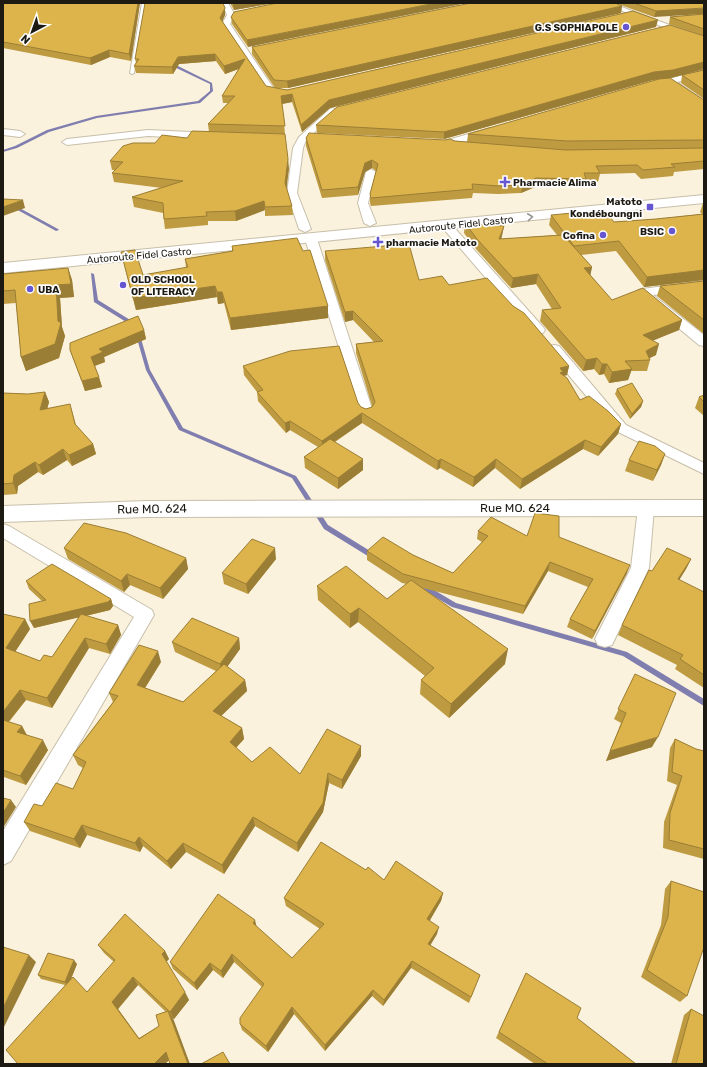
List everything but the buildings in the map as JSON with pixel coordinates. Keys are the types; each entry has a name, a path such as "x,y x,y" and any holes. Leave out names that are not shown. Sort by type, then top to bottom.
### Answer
{"main road":[{"name":"Autoroute Fidel Castro","path":"3,268 308,234 370,223 548,204 704,190"},
{"name":"Autoroute Fidel Castro","path":"3,257 184,242 446,225 704,199"},
{"name":"Rue MO. 624","path":"3,514 147,509 704,508"}],"street":[{"path":"225,3 235,14 226,24 249,52 272,91 288,93 296,92"},
{"path":"605,3 704,41"},
{"path":"617,18 632,14"},
{"path":"649,21 673,19"},
{"path":"651,32 667,28"},
{"path":"704,72 668,81 704,105"},
{"path":"341,109 333,111 301,138 298,148 292,193 308,234 366,412"},
{"path":"444,144 497,129"},
{"path":"3,132 20,134"},
{"path":"67,142 148,133 166,135 220,136"},
{"path":"301,138 321,137"},
{"path":"421,143 474,147"},
{"path":"370,223 363,203 371,172"},
{"path":"446,225 532,322 621,428 704,469"},
{"path":"704,285 642,293 704,342"},
{"path":"605,639 640,568 646,508"},
{"path":"3,530 145,615 3,853"}],"lane":[{"path":"132,73 144,3"}],"waterway":[{"path":"3,151 16,147 48,131 97,117 199,102 212,91 211,84 171,64"},
{"path":"3,200 57,230"},
{"path":"92,274 96,301 133,324"},
{"path":"138,335 148,370 181,429 294,477 326,527 373,556"},
{"path":"422,586 454,605 625,654 704,703"}],"place":[{"name":"G.S SOPHIAPOLE","path":"626,27"},
{"name":"Pharmacie Alima","path":"505,182"},
{"name":"Matoto Kondéboungni","path":"650,207"},
{"name":"BSIC","path":"672,231"},
{"name":"Cofina","path":"603,235"},
{"name":"pharmacie Matoto","path":"378,242"},
{"name":"OLD SCHOOL OF LITERACY","path":"123,285"},
{"name":"UBA","path":"30,289"}]}
